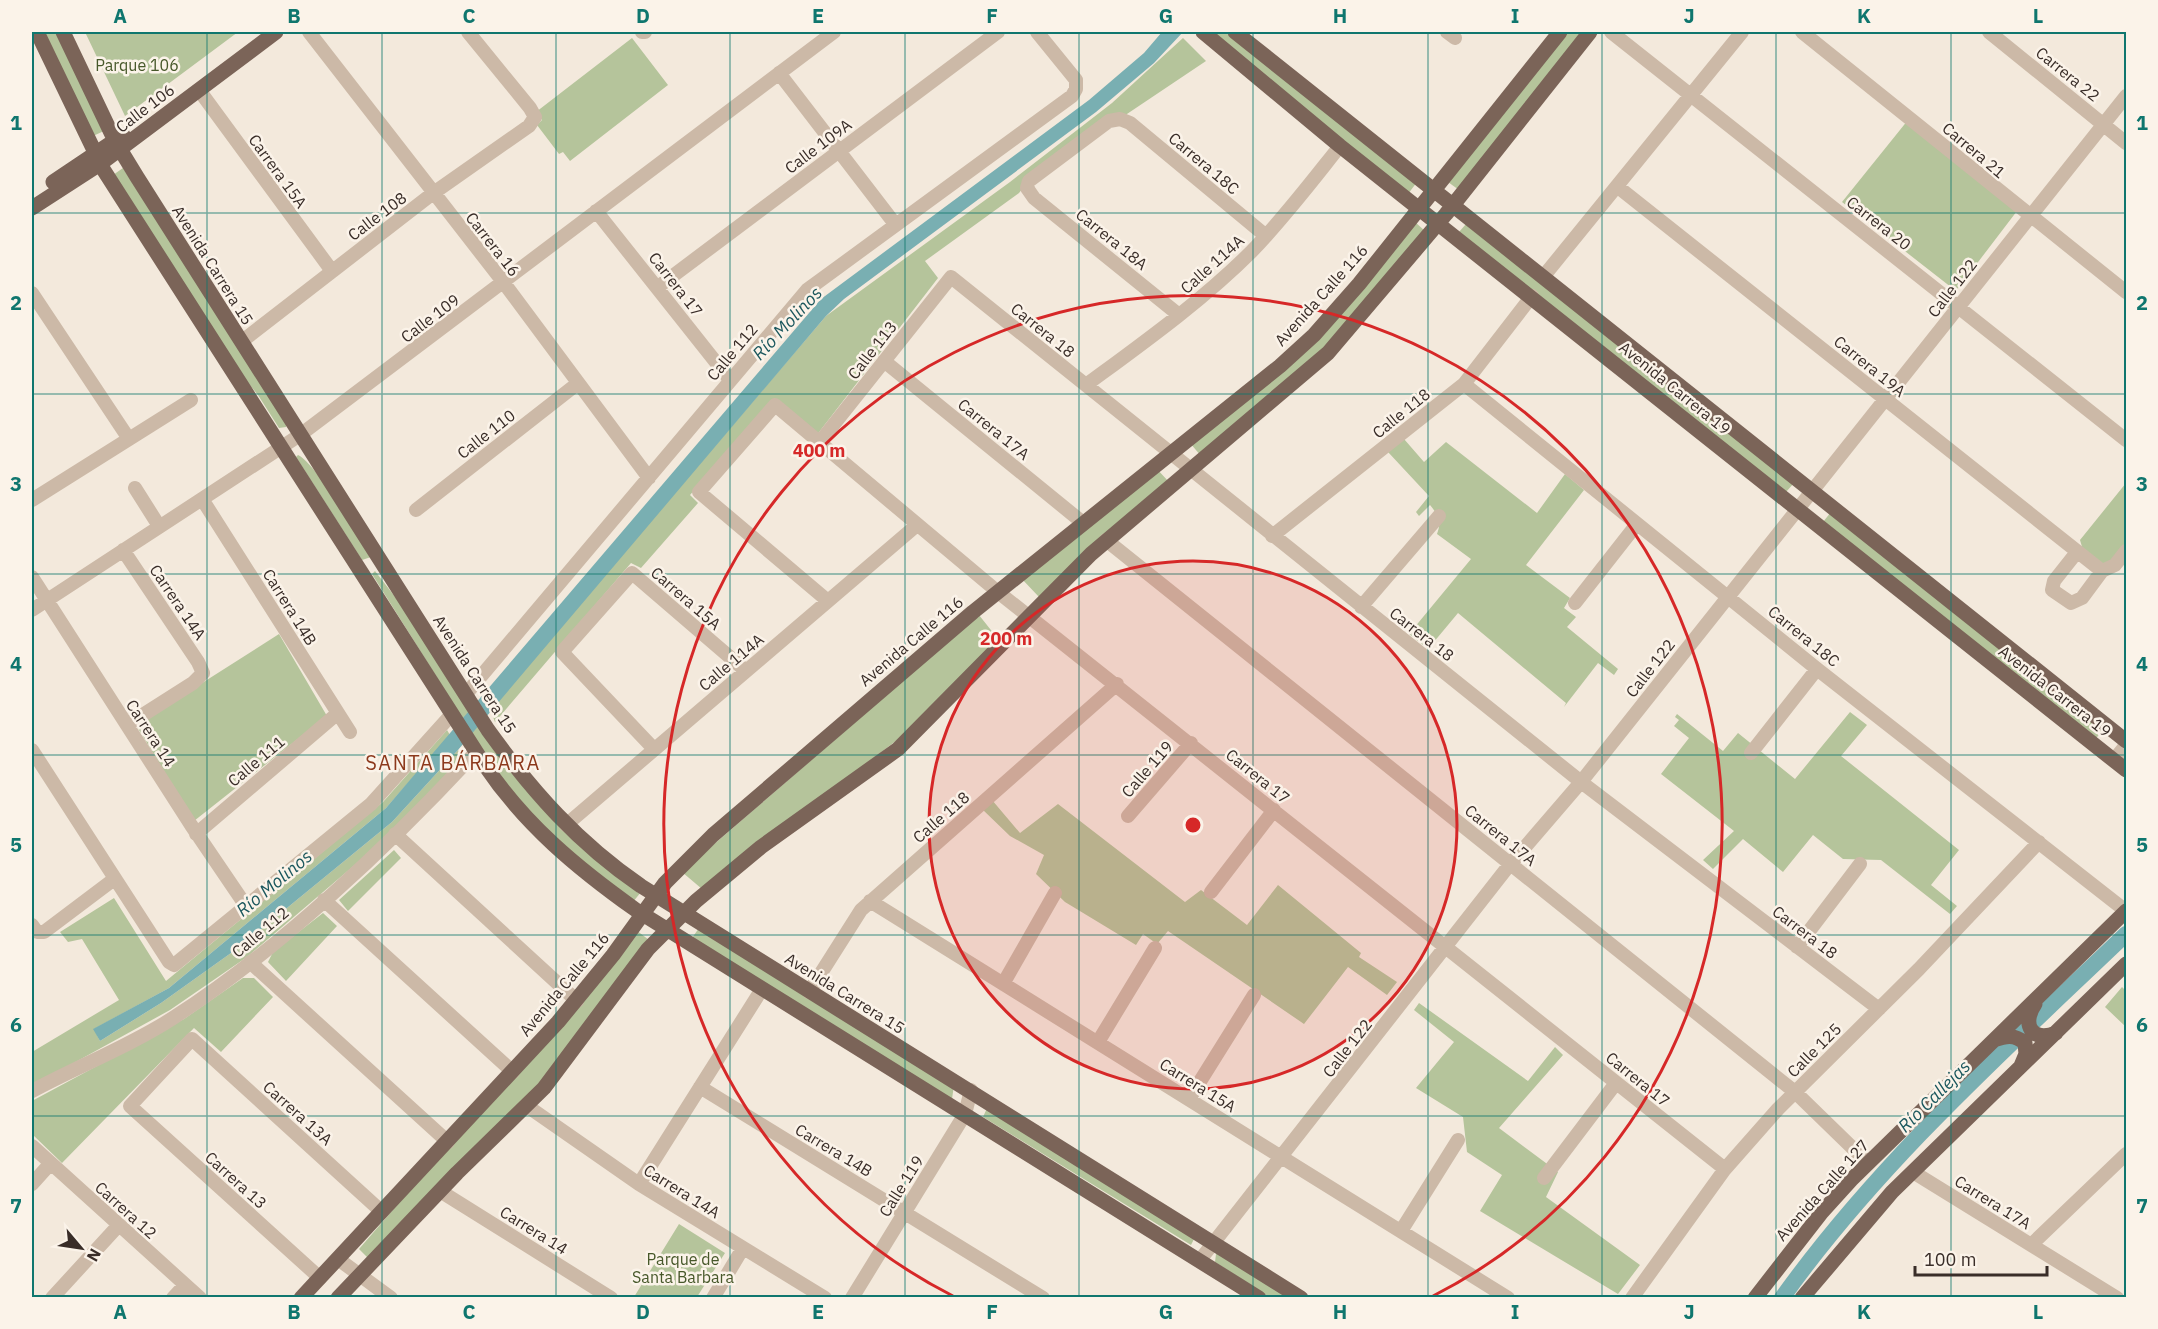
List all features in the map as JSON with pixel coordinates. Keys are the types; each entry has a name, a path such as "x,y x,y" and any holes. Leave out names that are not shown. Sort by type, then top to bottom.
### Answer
{"main road":[{"path":"37,32 98,159 475,749 508,798 531,825 580,870 642,914 1259,1298"},
{"name":"Avenida Carrera 15","path":"63,32 118,145 241,342 488,729 533,791 566,825 606,861 656,895 1301,1298"},
{"name":"Calle 106","path":"118,145 259,32"},
{"name":"Calle 106","path":"32,208 98,159 199,90 276,32"},
{"name":"Avenida Carrera 19","path":"1203,32 1340,146 1532,296 2120,765"},
{"name":"Avenida Carrera 19","path":"1235,32 2127,743"},
{"name":"Avenida Calle 116","path":"301,1298 577,1001 669,878 728,821 1082,522 1280,366 1309,340 1359,284 1560,32"},
{"path":"338,1298 440,1191 527,1106 561,1068 648,949 684,912 771,841 898,748 1106,540 1191,471 1328,353 1453,206 1590,32"},
{"name":"Calle 106","path":"32,196 98,159"},
{"path":"387,612 381,594 365,570 368,563 376,563 392,587 406,599"},
{"name":"Avenida Calle 127","path":"1755,1298 1822,1212 1868,1163 2126,911"},
{"path":"1802,1298 1843,1246 1913,1172 2051,1035 2127,964"},
{"path":"2044,991 2027,1020 2035,1034 2051,1035"},
{"path":"1994,1040 2010,1035 2019,1037 2025,1043 2026,1054 2019,1069"}],"street":[{"name":"Carrera 16","path":"309,32 403,152 432,194 504,283 649,478"},
{"name":"Calle 108","path":"241,342 432,194 529,126 534,117 468,32"},
{"name":"Calle 109","path":"32,610 300,435 834,32"},
{"name":"Calle 109A","path":"658,287 998,32"},
{"name":"Calle 112","path":"469,699 649,478 807,290 1062,104 1076,89 1076,80 1037,32"},
{"name":"Carrera 20","path":"1611,32 2127,440"},
{"path":"1543,277 1742,32"},
{"name":"Carrera 21","path":"1802,32 2029,217 2127,292"},
{"name":"Carrera 22","path":"1989,32 2127,143"},
{"path":"779,73 895,224"},
{"name":"Carrera 15A","path":"199,90 332,271"},
{"name":"Calle 122","path":"1200,1260 1510,864 1581,782 2127,96"},
{"name":"Carrera 18A","path":"1120,119 1109,121 1034,177 1027,188 1034,198 1179,315"},
{"name":"Carrera 18C","path":"1120,119 1130,123 1266,236"},
{"name":"Calle 114A","path":"1086,385 1179,315 1232,270 1266,236 1340,146"},
{"name":"Carrera 19A","path":"1618,187 2102,571"},
{"name":"Carrera 17","path":"596,211 730,380"},
{"name":"Carrera 18","path":"951,277 1581,782 1879,1009"},
{"name":"Calle 113","path":"819,443 951,277"},
{"path":"32,293 129,439"},
{"name":"Calle 118","path":"1272,536 1464,384 1532,296"},
{"name":"Carrera 17A","path":"884,361 1082,522"},
{"name":"Calle 110","path":"416,510 577,384"},
{"name":"Carrera 18C","path":"1464,384 1817,669 2126,911"},
{"path":"32,500 191,400"},
{"name":"Carrera 17","path":"828,601 699,492 775,405 998,592 1117,684 1725,1169"},
{"path":"135,488 159,526"},
{"name":"Carrera 14B","path":"202,499 350,732"},
{"path":"1361,607 1439,516"},
{"path":"1575,603 1636,524"},
{"name":"Calle 114A","path":"566,825 917,525"},
{"name":"Carrera 17A","path":"1106,540 1795,1092 1868,1163"},
{"name":"Carrera 14A","path":"123,550 198,662 202,673 193,683 127,725"},
{"path":"2077,552 2054,581 2052,590 2071,603 2082,598 2102,571 2115,565 2127,551"},
{"name":"Carrera 15A","path":"654,749 562,652 632,573 746,671"},
{"name":"Carrera 14","path":"32,577 196,834 246,906"},
{"path":"1751,753 1817,669"},
{"name":"Calle 118","path":"809,992 854,918 870,901 1117,684"},
{"name":"Calle 111","path":"196,834 338,713"},
{"name":"Calle 112","path":"113,880 169,962 174,965 179,963 371,804 455,718"},
{"name":"Calle 119","path":"1128,816 1191,743"},
{"path":"2120,765 2127,743"},
{"name":"Calle 112","path":"32,1091 172,1018 250,962 324,900 395,834 475,749"},
{"path":"32,750 113,880 35,929"},
{"path":"1210,892 1274,810"},
{"path":"395,834 577,1001"},
{"name":"Calle 125","path":"1632,1298 1725,1169 1795,1092 1879,1009 2039,842"},
{"path":"1797,947 1860,864"},
{"path":"1004,984 1055,893"},
{"path":"324,900 513,1072"},
{"name":"Carrera 15A","path":"870,901 1508,1298"},
{"path":"1098,1042 1155,948"},
{"path":"250,962 448,1142"},
{"path":"639,1184 762,989"},
{"path":"1189,1100 1254,995"},
{"name":"Carrera 13","path":"192,1038 130,1106 320,1278"},
{"name":"Carrera 13A","path":"192,1038 382,1212"},
{"path":"1544,1178 1616,1083"},
{"name":"Carrera 14B","path":"700,1087 1043,1298"},
{"name":"Calle 119","path":"852,1298 965,1114 971,1090"},
{"name":"Carrera 14A","path":"527,1106 639,1184 825,1298"},
{"path":"1401,1231 1458,1140"},
{"name":"Carrera 12","path":"32,1146 200,1298"},
{"path":"2031,1245 2127,1154"},
{"path":"32,1184 50,1164"},
{"name":"Carrera 17A","path":"1913,1172 2117,1298"},
{"name":"Carrera 14","path":"440,1191 611,1298"},
{"path":"52,1298 118,1226"},
{"path":"713,1298 743,1248"},
{"path":"338,1259 390,1298"},
{"path":"173,1298 185,1285"}],"green space":[{"path":"44,32 58,32 104,131 93,136"},
{"name":"Parque 106","path":"85,32 238,32 125,116"},
{"path":"1209,32 1228,32 1417,182 1408,194"},
{"path":"1564,32 1583,32 1459,190 1448,182"},
{"path":"632,38 668,85 570,161 563,152 559,154 537,125 542,120 536,112"},
{"path":"1183,38 1206,61 1030,179 1019,193 925,261 938,278 816,436 771,404 690,495 698,503 641,568 631,563 495,722 490,709 826,316 1010,182 1112,103"},
{"path":"1908,120 2017,211 1956,291 1842,202"},
{"path":"123,168 287,424 286,427 279,428 258,395 238,371 113,175"},
{"path":"1415,222 1425,231 1325,350 1201,456 1190,443 1239,405"},
{"path":"1466,224 1794,483 1786,492 1459,232"},
{"path":"1404,439 1424,462 1446,442 1537,513 1565,474 1584,490 1526,565 1570,598 1564,608 1576,617 1567,627 1618,669 1614,675 1598,663 1564,707 1566,703 1458,613 1428,649 1409,634 1471,559 1437,534 1438,518 1430,505 1419,516 1416,512 1429,496 1388,452"},
{"path":"298,455 315,471 371,557 362,560 296,457"},
{"path":"1156,468 1169,482 1039,597 1021,578"},
{"path":"2126,483 2126,543 2105,569 2083,550 2080,540"},
{"path":"1831,512 2104,730 2096,738 1823,522"},
{"path":"375,571 399,602 470,711 463,719 372,574"},
{"path":"979,615 998,639 918,724 702,889 682,872"},
{"path":"279,634 327,716 194,821 136,725"},
{"path":"1850,712 1867,725 1841,756 1959,850 1931,885 1957,906 1950,914 1881,860 1843,859 1813,835 1783,872 1743,839 1713,869 1703,860 1734,831 1661,774 1689,738 1674,726 1679,720 1675,717 1677,714 1723,751 1738,733 1795,779"},
{"path":"478,724 509,770 553,820 641,892 633,902 596,874 517,802 470,734"},
{"path":"447,730 450,735 386,808 169,988 94,1029 100,1041 161,1003 238,948 392,822 458,750 463,759 398,828 247,957 170,1010 32,1086 32,1052 119,1000 82,939 68,942 60,932 114,898 166,981 383,802"},
{"path":"992,800 1020,833 1058,804 1185,902 1201,890 1247,925 1278,885 1361,953 1359,957 1397,982 1387,995 1348,967 1304,1024 1168,931 1157,944 1143,934 1136,945 1065,902 1036,874 1044,855 1010,836 982,809"},
{"path":"394,850 401,858 348,911 339,900"},
{"path":"323,913 337,926 286,981 268,962 273,952"},
{"path":"699,928 954,1085 952,1099 692,938"},
{"path":"636,930 649,940 543,1082 369,1259 359,1249"},
{"path":"243,978 254,978 273,997 221,1052 194,1028 62,1163 32,1134 32,1101 184,1019"},
{"path":"2122,987 2126,991 2126,1027 2105,1007"},
{"path":"1419,1003 1528,1081 1555,1047 1563,1055 1499,1128 1558,1172 1546,1197 1640,1265 1618,1294 1480,1211 1502,1175 1467,1152 1463,1117 1416,1088 1454,1042 1414,1010"},
{"path":"988,1106 1195,1237 1191,1245 983,1117"},
{"name":"Parque de Santa Barbara","path":"679,1224 725,1253 697,1297 634,1297"},
{"path":"1216,1254 1221,1254 1291,1297 1269,1297 1215,1262"}],"water":[{"path":"1162,32 1183,32 1154,63 1096,112 844,299 826,316 458,750 392,822 238,948 161,1003 100,1041 93,1029 169,988 386,808 821,299 1089,100 1144,53"}],"waterway":[{"name":"Río Callejas","path":"1782,1298 1820,1248 1902,1153 1990,1064 2126,934"}],"district":[{"name":"SANTA BÁRBARA","path":"453,762"}],"water label":[{"name":"Río Molinos","path":"787,323"},
{"name":"Río Molinos","path":"274,883"}]}
